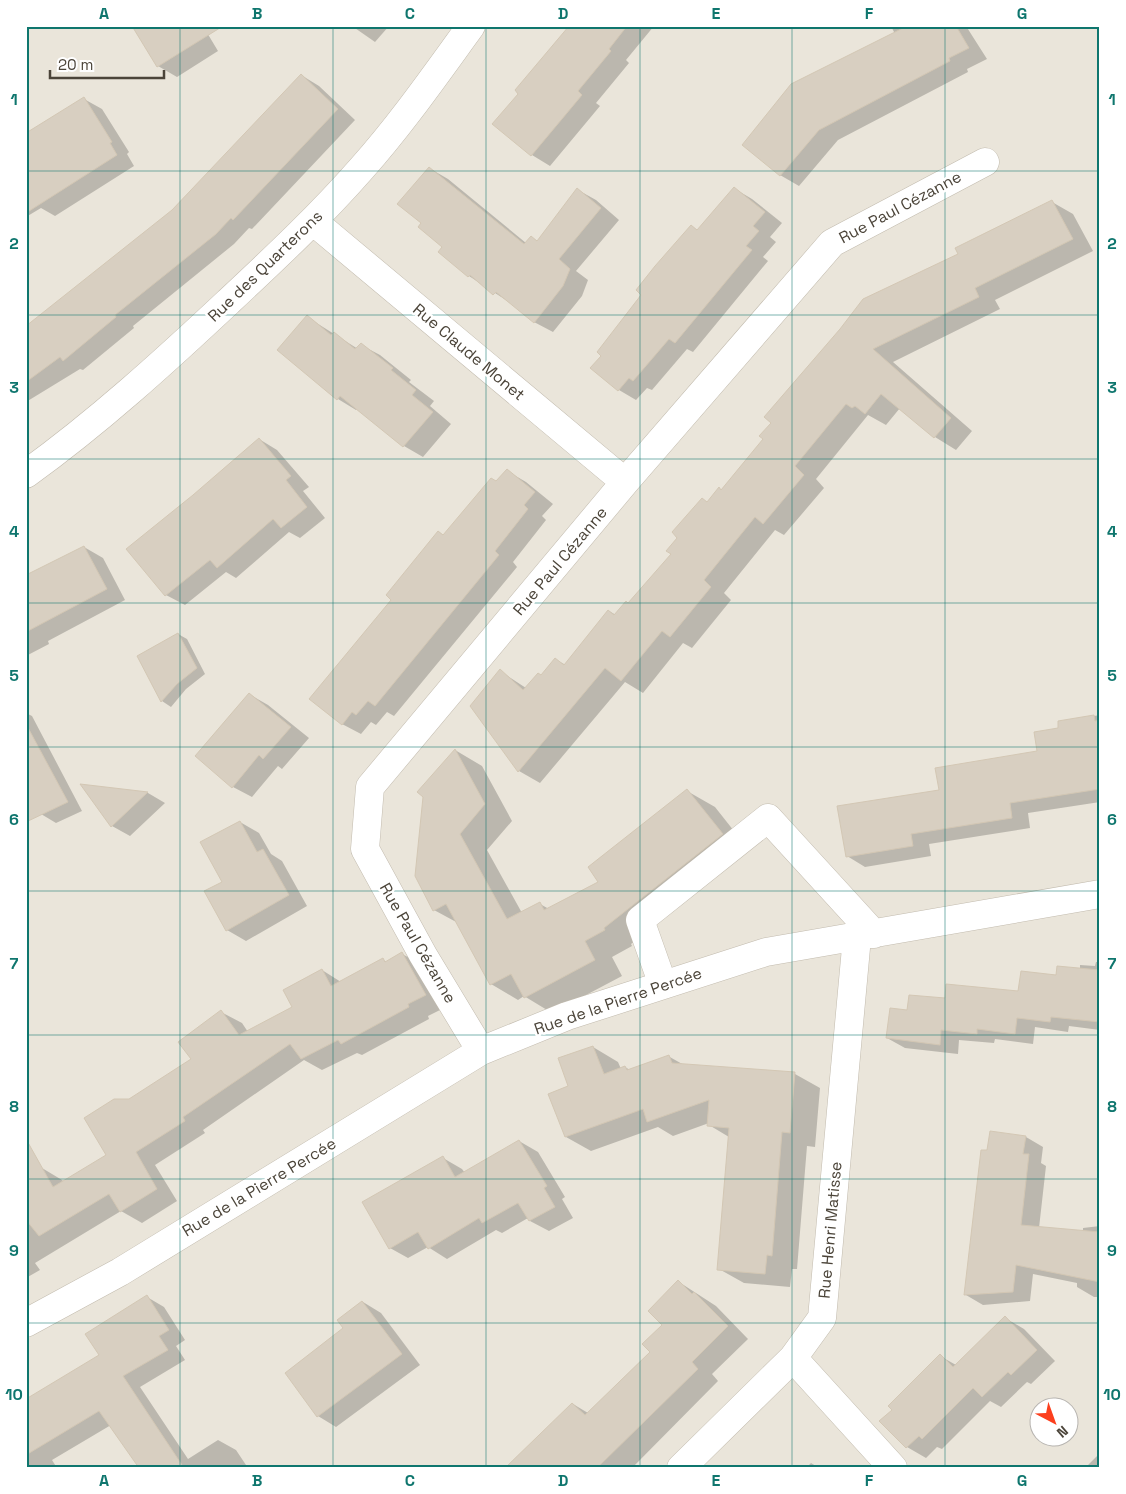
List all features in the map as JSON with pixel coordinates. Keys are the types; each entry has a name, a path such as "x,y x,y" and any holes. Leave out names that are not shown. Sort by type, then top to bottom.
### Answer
{"street":[{"name":"Rue des Quarterons","path":"26,474 100,416 173,354 314,222 370,159 471,26"},
{"name":"Rue Paul Cézanne","path":"481,1051 423,955 366,849 370,787 625,482 832,243 984,162"},
{"name":"Rue Claude Monet","path":"314,222 625,482"},
{"path":"663,985 640,920 768,818 865,936"},
{"name":"Rue de la Pierre Percée","path":"26,1323 120,1272 481,1051 567,1016 766,952 1100,894"},
{"name":"Rue Henri Matisse","path":"681,1468 793,1358 822,1318 865,936"},
{"path":"793,1358 893,1468"}],"shaded area":[{"path":"26,26 1100,26 1100,1468 26,1468"}],"building":[{"path":"132,26 223,26 157,67"},
{"path":"569,26 627,26 609,49 611,51 578,91 582,95 531,156 492,124 518,94 515,90"},
{"path":"907,26 956,26 969,48 949,58 950,61 819,130 780,176 742,145 791,84"},
{"path":"301,74 338,109 233,220 231,218 216,234 115,315 116,317 63,361 60,357 26,382 26,326 172,210"},
{"path":"84,97 112,142 110,143 117,155 26,213 26,133"},
{"path":"429,167 524,244 531,236 537,241 577,188 601,208 559,259 570,269 563,286 534,323 496,292 493,295 470,275 468,277 438,252 442,247 418,227 421,223 397,204"},
{"path":"734,187 765,212 753,226 759,231 746,246 752,250 675,343 669,339 633,381 629,378 618,391 590,368 601,356 597,352 641,295 636,290 655,266 691,225 697,230"},
{"path":"1052,200 1073,239 975,288 979,297 873,349 951,418 934,438 881,394 865,414 855,406 852,408 846,404 795,466 804,475 763,524 755,517 704,580 711,587 670,637 662,631 621,681 605,668 518,772 470,706 500,669 523,690 538,673 541,675 555,658 564,665 608,610 614,615 626,601 628,603 671,554 666,551 677,538 672,532 702,498 707,502 719,487 721,490 763,439 759,436 771,423 764,417 840,329 863,299 958,254 955,248"},
{"path":"307,315 331,335 334,332 355,349 361,343 393,368 391,370 416,390 412,395 433,412 403,447 340,396 337,400 277,350"},
{"path":"259,438 291,476 286,480 307,507 281,528 273,519 217,568 210,560 165,596 126,549"},
{"path":"507,469 535,492 524,505 528,509 495,551 499,555 375,706 368,701 356,715 352,712 342,725 309,699 391,600 386,595 438,531 443,535 491,478 496,481"},
{"path":"84,546 107,589 26,632 26,575"},
{"path":"178,633 197,668 177,684 161,702 137,656"},
{"path":"249,693 291,727 263,759 259,755 232,788 195,756"},
{"path":"1094,715 1095,721 1100,720 1100,789 1010,803 1012,818 911,834 913,846 846,857 837,806 939,790 935,768 1037,751 1034,732 1058,728 1058,721"},
{"path":"26,724 68,802 26,822"},
{"path":"455,749 485,804 460,834 507,919 540,902 544,910 598,882 588,867 687,789 723,834 604,928 605,930 585,941 595,960 524,998 511,974 490,985 446,904 433,911 415,876 423,797 417,792"},
{"path":"80,784 148,792 111,827"},
{"path":"240,821 257,852 263,849 289,895 226,931 204,891 222,882 200,842"},
{"path":"402,952 426,995 408,1004 409,1007 341,1044 338,1040 301,1059 290,1044 183,1117 185,1121 136,1152 157,1189 120,1212 109,1194 39,1236 26,1220 26,1139 53,1187 106,1155 84,1118 114,1099 129,1099 191,1059 178,1042 221,1010 239,1035 292,1007 283,990 322,969 331,986 383,958 385,962"},
{"path":"1057,966 1100,970 1100,1022 1051,1017 1050,1022 1017,1018 1015,1034 977,1029 977,1034 941,1030 940,1045 886,1038 890,1008 907,1010 909,995 945,998 946,984 1018,991 1021,971 1056,975"},
{"path":"593,1046 604,1074 625,1066 627,1070 669,1055 672,1063 795,1072 790,1133 782,1132 772,1256 767,1255 765,1274 717,1270 729,1128 707,1126 709,1100 647,1122 643,1109 565,1137 548,1094 568,1086 558,1058"},
{"path":"990,1131 1026,1136 1023,1154 1029,1154 1021,1225 1100,1232 1100,1282 1016,1265 1013,1292 964,1295 981,1150 987,1150"},
{"path":"519,1140 547,1186 544,1188 555,1207 529,1221 518,1203 482,1223 479,1218 428,1249 418,1232 389,1249 362,1202 443,1156 455,1177"},
{"path":"678,1280 692,1294 694,1292 728,1326 692,1362 698,1369 597,1468 505,1468 572,1403 585,1415 650,1352 642,1344 662,1325 648,1311"},
{"path":"147,1295 169,1330 159,1336 168,1350 123,1376 184,1468 139,1468 99,1411 26,1455 26,1399 99,1355 85,1334"},
{"path":"362,1301 402,1354 317,1417 285,1373 343,1328 337,1320"},
{"path":"1005,1316 1037,1350 1011,1375 1008,1372 982,1397 973,1388 922,1439 919,1436 906,1448 879,1421 892,1410 888,1406 940,1354 953,1367"}]}
